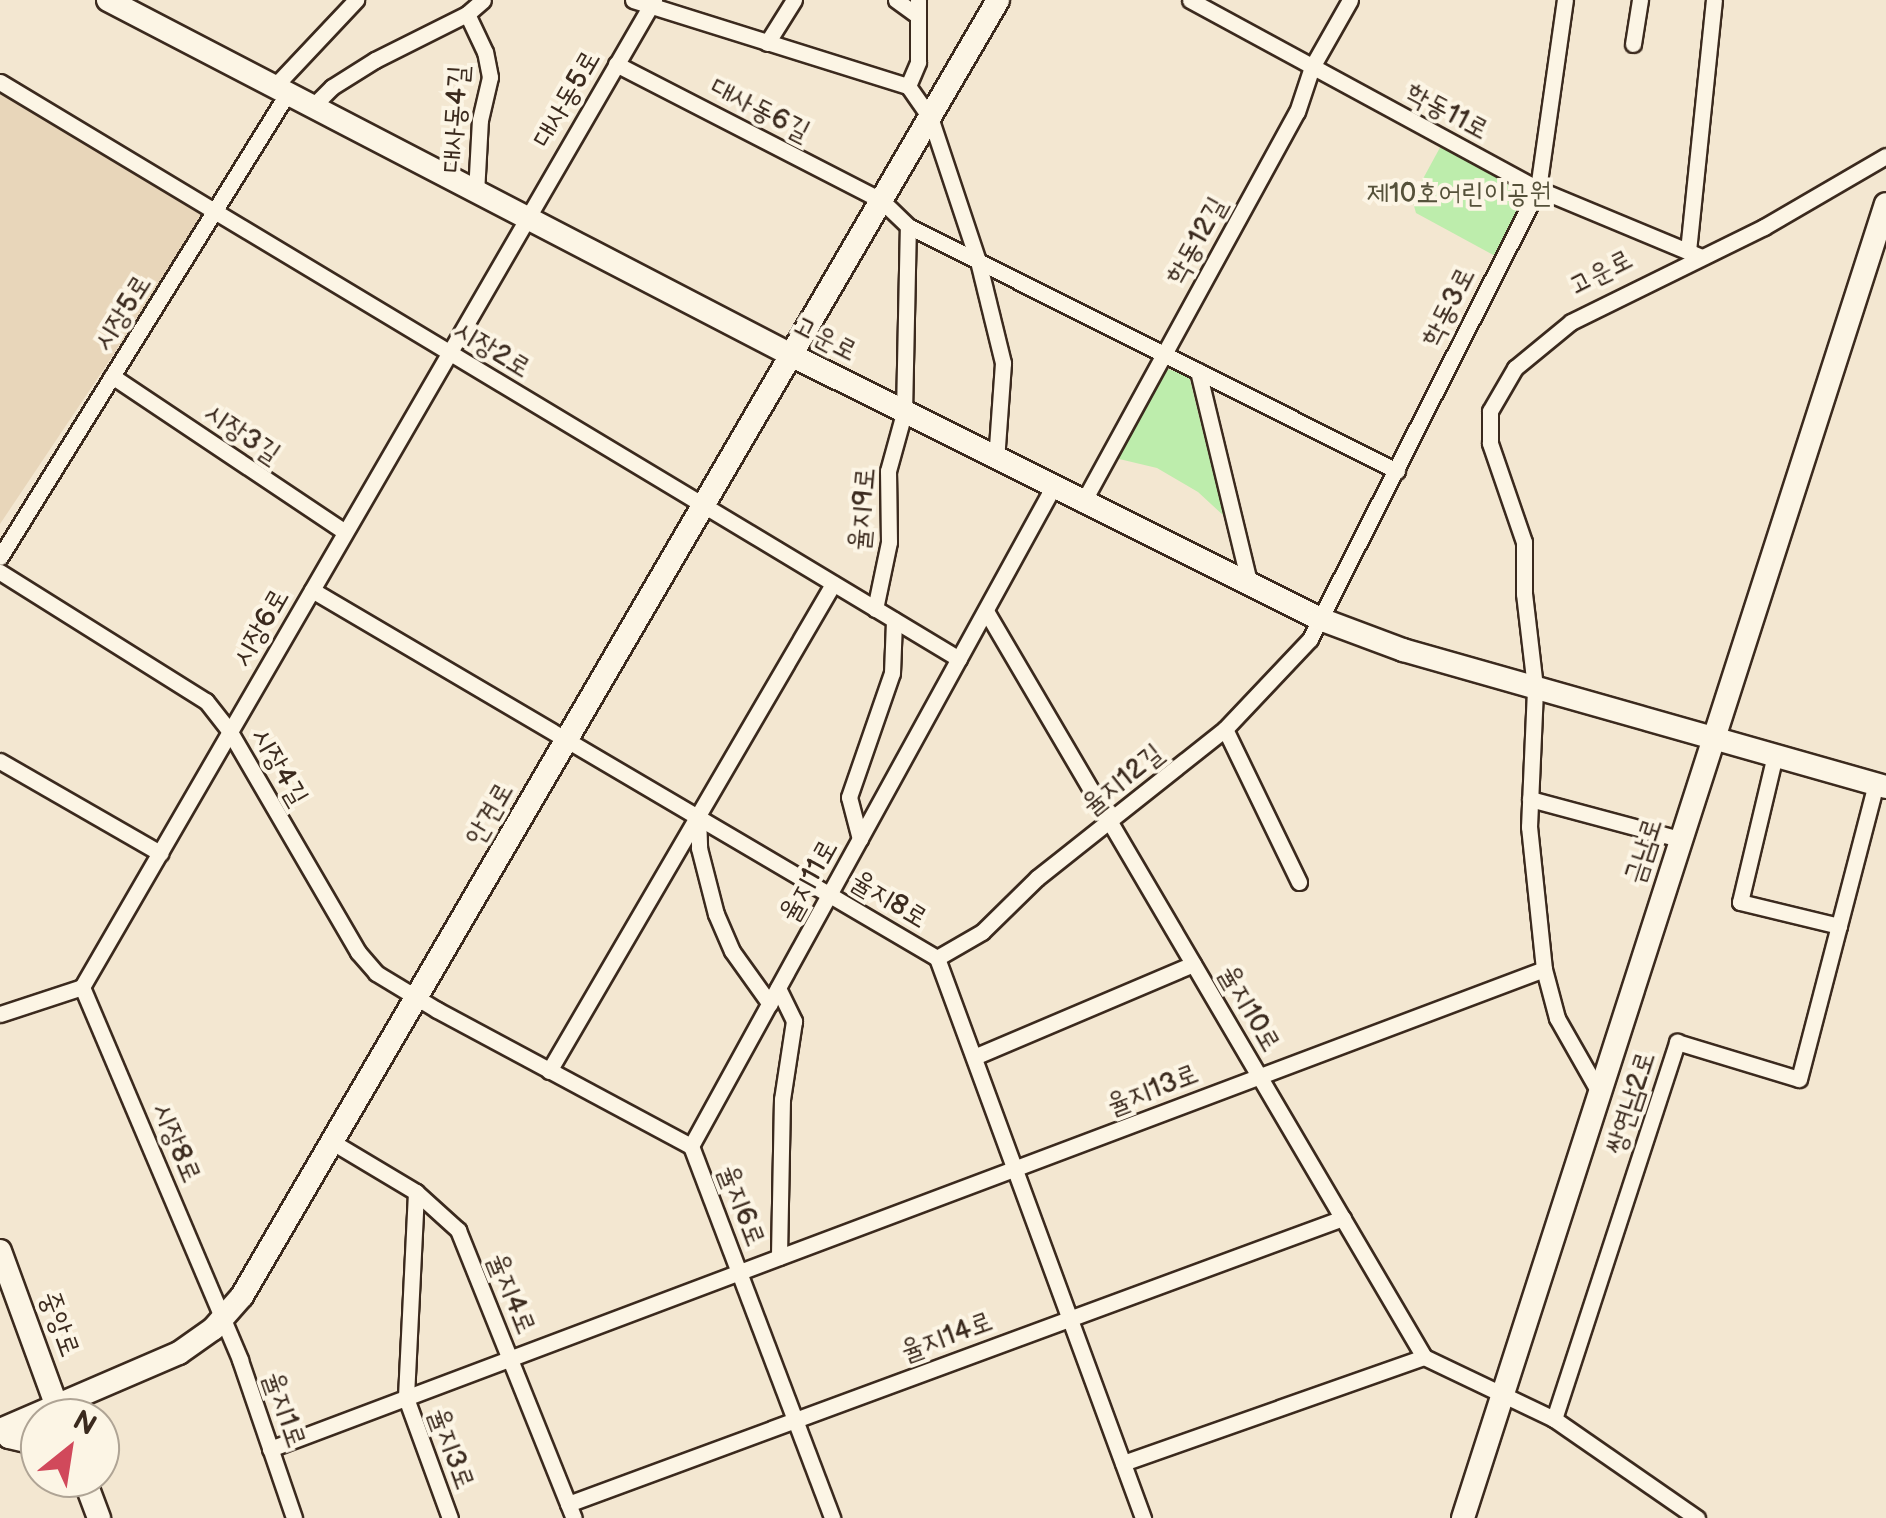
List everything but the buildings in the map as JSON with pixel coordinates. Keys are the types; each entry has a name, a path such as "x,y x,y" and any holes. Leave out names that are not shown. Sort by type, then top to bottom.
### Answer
{"street":[{"name":"고운로","path":"108,0 791,356 1320,620 1402,650 1881,786"},
{"name":"시장5로","path":"0,557 216,211 280,90 356,0"},
{"path":"312,107 332,88 375,60 467,14 483,0"},
{"path":"633,0 652,2 767,43 908,86 930,117 978,261 1003,363 996,460"},
{"path":"767,43 794,0"},
{"path":"896,0 917,8 918,62 908,86"},
{"name":"안견로","path":"92,1398 179,1354 223,1320 249,1285 998,0"},
{"name":"학동11로","path":"1190,0 1538,189 1693,253"},
{"name":"학동12길","path":"1082,504 1296,112 1312,67 1350,0"},
{"name":"학동3로","path":"1320,620 1538,189 1565,0"},
{"path":"1633,44 1640,0"},
{"path":"1714,0 1693,253 1764,227 1886,156"},
{"name":"대사동5로","path":"526,219 652,2"},
{"name":"대사동4길","path":"467,14 490,68 478,139 476,193"},
{"name":"대사동6길","path":"616,64 881,200 908,226 1396,471"},
{"name":"시장2로","path":"0,82 959,659"},
{"name":"금남로","path":"1463,1518 1886,204"},
{"name":"시장6로","path":"82,986 526,219"},
{"name":"율지9로","path":"875,609 889,542 888,471 904,413 908,226"},
{"name":"고운로","path":"1544,969 1533,883 1530,799 1534,687 1524,594 1524,542 1490,443 1490,411 1508,376 1553,335 1693,253"},
{"path":"1198,371 1250,587"},
{"name":"시장3길","path":"112,376 345,532"},
{"path":"860,839 1052,489"},
{"name":"시장4길","path":"0,572 206,701 230,732 364,960 418,999"},
{"path":"549,1070 834,584"},
{"name":"율지8로","path":"312,590 937,958 1144,1518"},
{"name":"율지10로","path":"986,611 1424,1356"},
{"name":"율지11로","path":"691,1146 860,839 849,797 892,674 894,620"},
{"name":"율지12길","path":"937,958 982,932 1037,878 1111,824 1225,729 1292,660 1320,620"},
{"path":"1225,729 1299,882"},
{"path":"1775,755 1740,902 1839,926"},
{"path":"0,761 160,853"},
{"name":"쌍연남2로","path":"1554,1419 1677,1042 1799,1079 1881,786"},
{"path":"1530,799 1679,840"},
{"path":"698,815 700,848 716,914 732,951 770,1004"},
{"path":"974,1057 1193,964"},
{"path":"1544,969 1557,1018 1599,1092"},
{"name":"율지13로","path":"270,1450 1544,969"},
{"path":"0,1014 82,986"},
{"name":"시장8로","path":"82,986 223,1320"},
{"path":"778,988 794,1021 782,1099 779,1257"},
{"name":"율지6로","path":"418,999 691,1146 832,1518"},
{"name":"율지4로","path":"334,1143 416,1192 458,1230 571,1511"},
{"path":"406,1398 416,1192"},
{"name":"율지14로","path":"571,1511 795,1420 1343,1218"},
{"name":"중앙로","path":"0,1251 54,1398"},
{"name":"율지1로","path":"223,1320 294,1518"},
{"path":"1124,1464 1424,1356 1554,1419 1697,1518"},
{"name":"율지3로","path":"406,1398 450,1518"}],"shaded area":[{"path":"0,85 209,212 0,524"}],"green space":[{"name":"제10호어린이공원","path":"1443,142 1533,190 1497,257 1416,213 1412,199"},
{"path":"1165,368 1189,376 1224,516 1198,492 1157,468 1115,458"}]}
